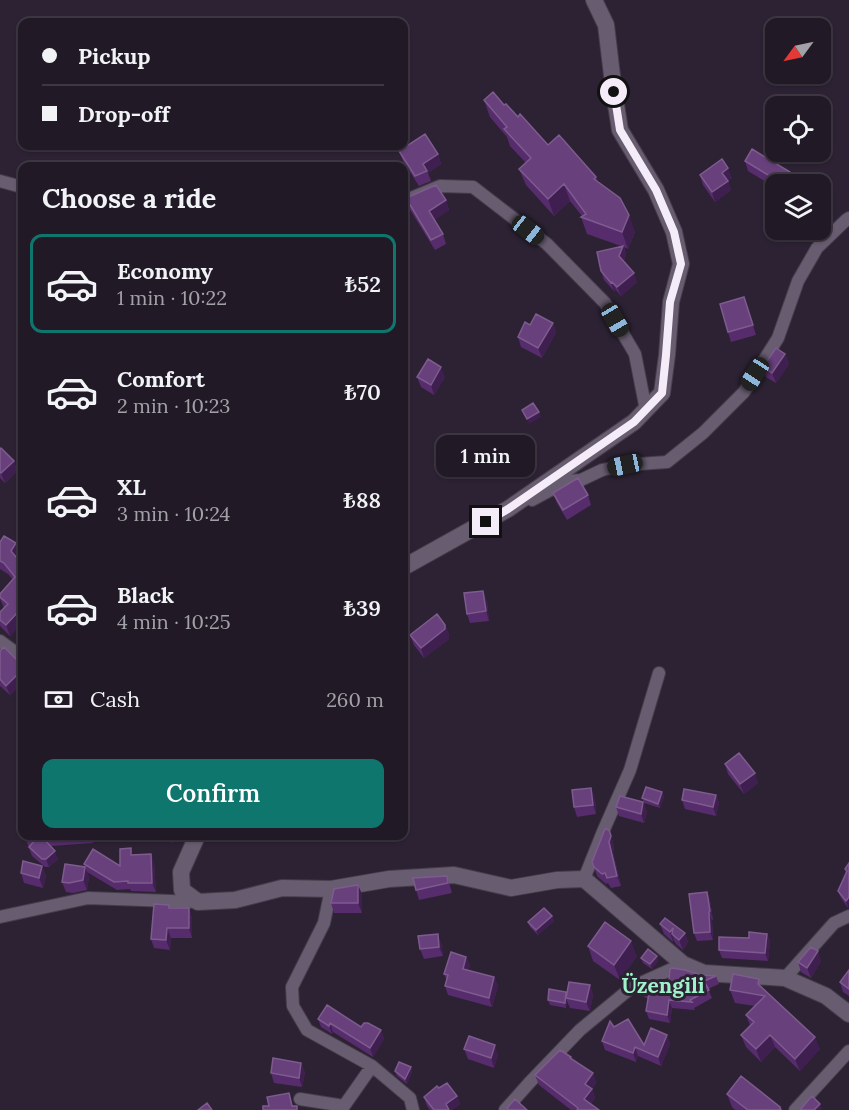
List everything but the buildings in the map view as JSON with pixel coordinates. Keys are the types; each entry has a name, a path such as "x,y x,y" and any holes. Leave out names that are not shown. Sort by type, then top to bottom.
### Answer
{"street":[{"path":"408,565 508,509 634,422 662,393 670,302 681,264 674,232 656,190 620,130 606,26 594,0"},
{"path":"0,181 18,186"},
{"path":"408,199 440,186 472,186 547,244 605,303 635,354 646,410"},
{"path":"508,509 527,502 567,481 581,480 602,470 625,465 667,462 703,433 744,392 778,338 798,281 817,248 849,218"},
{"path":"0,641 18,654"},
{"path":"584,879 630,770 659,673"},
{"path":"195,840 182,872 182,890 198,903"},
{"path":"0,917 88,898 198,903 236,900 282,888 331,889 388,879 454,874 511,888 556,880 584,879 683,964 704,974 785,978 826,996 849,1014"},
{"path":"331,889 324,923 292,987 292,1005 307,1030 372,1066 410,1098 413,1110"},
{"path":"785,978 834,923 849,916"},
{"path":"505,1110 580,1030 632,987 683,964"},
{"path":"795,1110 849,1051"},
{"path":"300,1099 344,1106 372,1066"}],"district":[{"name":"Üzengili","path":"663,985"}],"route":[{"path":"486,522 634,422 662,393 670,302 681,264 674,232 656,190 620,130 614,92"}]}
